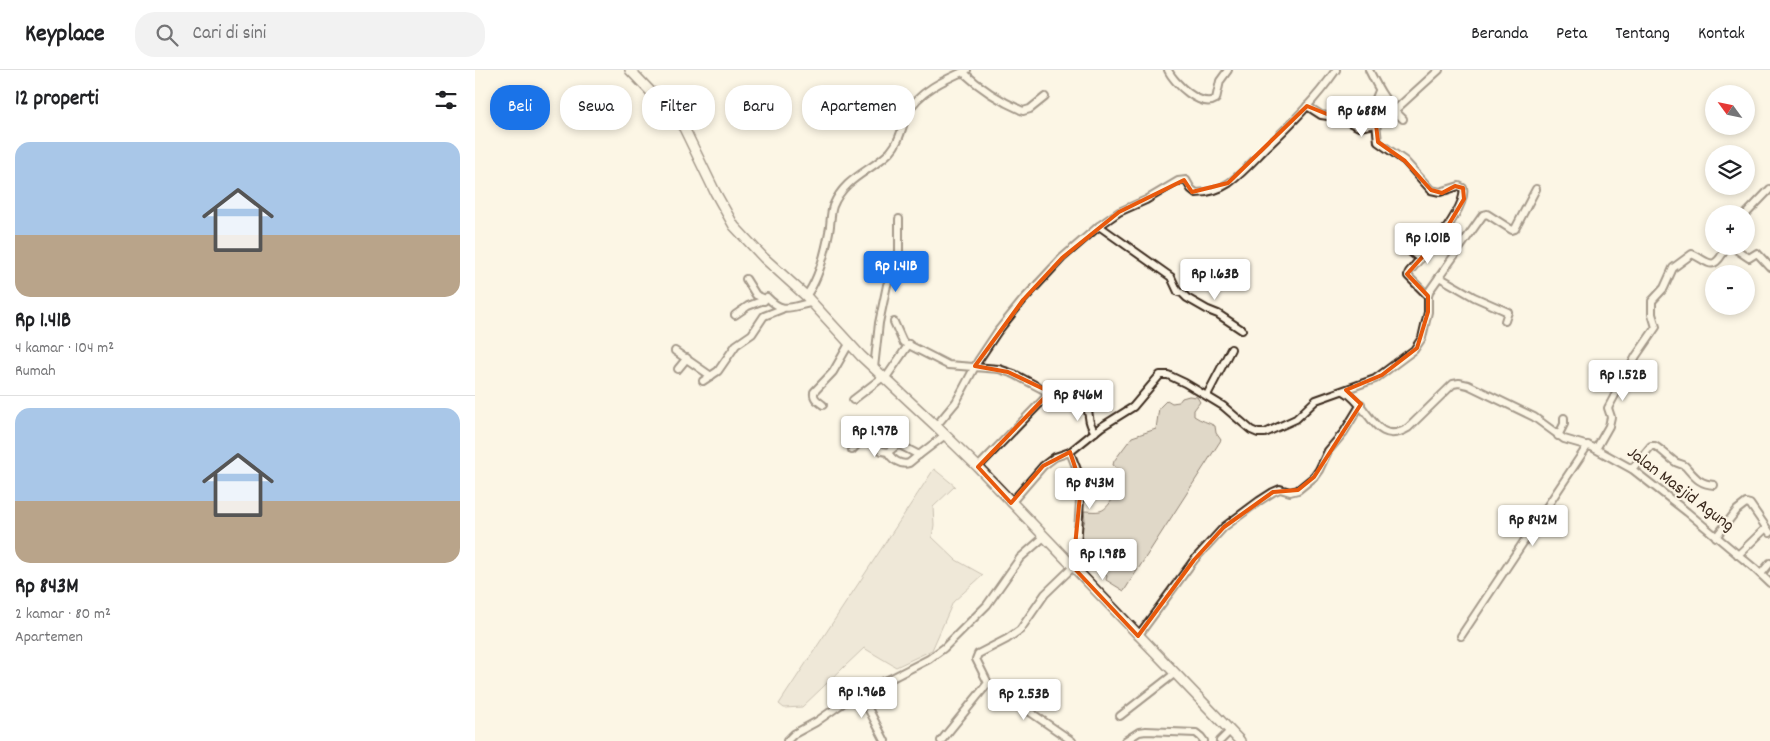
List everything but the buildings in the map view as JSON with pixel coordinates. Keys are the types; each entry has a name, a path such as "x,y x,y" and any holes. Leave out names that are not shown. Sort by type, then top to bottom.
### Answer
{"main road":[{"path":"630,70 675,116 684,128 734,226 760,255 808,300 849,344 978,467 1240,741"}],"street":[{"path":"1168,70 1172,78 1185,90 1195,98 1206,102 1211,102 1215,98 1220,81 1228,70"},
{"path":"936,426 956,402 975,366 998,331 1023,300 1063,258 1099,226 1119,212 1146,200 1163,189 1184,180 1196,192 1218,188 1228,183 1241,174 1307,106 1322,90 1336,70"},
{"path":"1369,70 1379,91 1394,111 1403,119"},
{"path":"1394,111 1439,70"},
{"path":"703,381 720,370 739,342 752,334 764,316 808,300 825,247 833,205 851,180 886,155 895,146 907,114 918,98 965,71 982,89 1023,111 1030,109 1045,96"},
{"path":"1379,91 1374,103 1379,142 1405,161 1431,190 1440,192 1455,186 1463,188 1464,199 1443,234 1433,247 1428,247 1409,272 1409,276 1428,296"},
{"path":"1307,106 1321,115 1341,118 1359,128 1376,124"},
{"path":"1011,502 1043,466 1055,457 1070,452 1095,432 1133,407 1160,375 1168,375 1207,395 1251,430 1262,433 1291,422 1316,400 1344,391 1382,375 1417,348 1422,338 1428,312 1428,296 1439,277 1485,214 1515,230 1536,189"},
{"path":"1755,205 1770,189"},
{"path":"874,368 879,323 887,285 899,258 899,219"},
{"path":"1099,226 1169,275 1178,292 1219,314 1243,330"},
{"path":"1406,248 1419,259"},
{"path":"1755,254 1757,253 1770,267"},
{"path":"1596,449 1609,426 1611,417 1608,408 1636,356 1656,327 1652,314 1653,301 1664,288 1671,270 1692,254 1706,263 1714,263 1720,255"},
{"path":"1439,277 1475,297 1507,311 1509,313 1505,321"},
{"path":"746,279 756,295 761,296 764,300"},
{"path":"735,315 748,306 764,300 764,302 767,297 782,309"},
{"path":"894,322 903,342 950,366 975,366 1008,372 1045,389 1046,397 978,467"},
{"path":"823,405 816,399 814,392 833,372 849,344"},
{"path":"853,400 884,378 909,344"},
{"path":"1207,395 1231,349"},
{"path":"675,351 711,376"},
{"path":"678,369 687,358"},
{"name":"Jalan Masjid Agung","path":"1344,391 1361,404 1379,429 1388,434 1397,433 1408,428 1449,387 1459,383 1467,384 1528,413 1557,436 1588,445 1633,469 1738,554 1770,584"},
{"path":"1074,399 1086,406 1089,413 1089,424 1095,432"},
{"path":"1138,636 1194,560 1224,527 1259,500 1273,492 1280,489 1290,492 1298,490 1314,477 1328,451 1344,432 1361,404"},
{"path":"1557,436 1564,424 1564,418"},
{"path":"852,450 864,437 883,451 888,452 896,461 908,463 945,435"},
{"path":"888,452 900,445 919,455"},
{"path":"1461,636 1588,445"},
{"path":"1633,469 1651,446 1655,446 1665,452 1674,462 1683,465 1699,482 1706,485 1715,485"},
{"path":"1070,452 1081,485 1077,558 1073,567 1045,594 1020,630 1007,640 978,654 976,659 988,682 1072,741"},
{"path":"1716,537 1737,510 1746,503 1750,504 1768,530 1738,554"},
{"path":"787,741 794,734 816,722 864,690 891,680 929,659 944,648 987,605 1021,558 1044,537"},
{"path":"1761,574 1770,563"},
{"path":"1120,716 1174,674"},
{"path":"941,741 988,682"},
{"path":"864,690 869,708 885,741"},
{"path":"1125,741 1139,732 1146,731 1196,733 1204,741"},
{"path":"1219,741 1230,731"}],"highlighted area":[{"path":"1307,106 1359,127 1376,124 1378,142 1405,161 1431,190 1442,193 1455,186 1463,188 1464,199 1443,234 1407,274 1428,296 1428,312 1417,348 1382,375 1346,390 1361,404 1314,477 1298,490 1273,492 1224,527 1194,560 1138,636 1073,567 1081,485 1070,452 1043,466 1011,503 978,467 1050,392 1008,372 975,366 1023,300 1062,258 1119,212 1184,180 1192,192 1228,183"}],"shaded area":[{"path":"1189,396 1197,397 1200,402 1194,410 1194,416 1215,426 1216,433 1221,440 1124,591 1106,580 1107,576 1103,573 1101,575 1097,573 1109,558 1095,544 1080,560 1082,529 1085,520 1084,511 1100,511 1112,500 1118,488 1121,471 1113,465 1114,461 1132,437 1156,429 1159,408 1167,400 1172,403 1179,402 1182,398"},
{"path":"934,469 955,486 933,507 934,525 932,537 956,560 983,575 953,602 932,650 896,667 864,648 802,707 784,708 779,704"}]}
